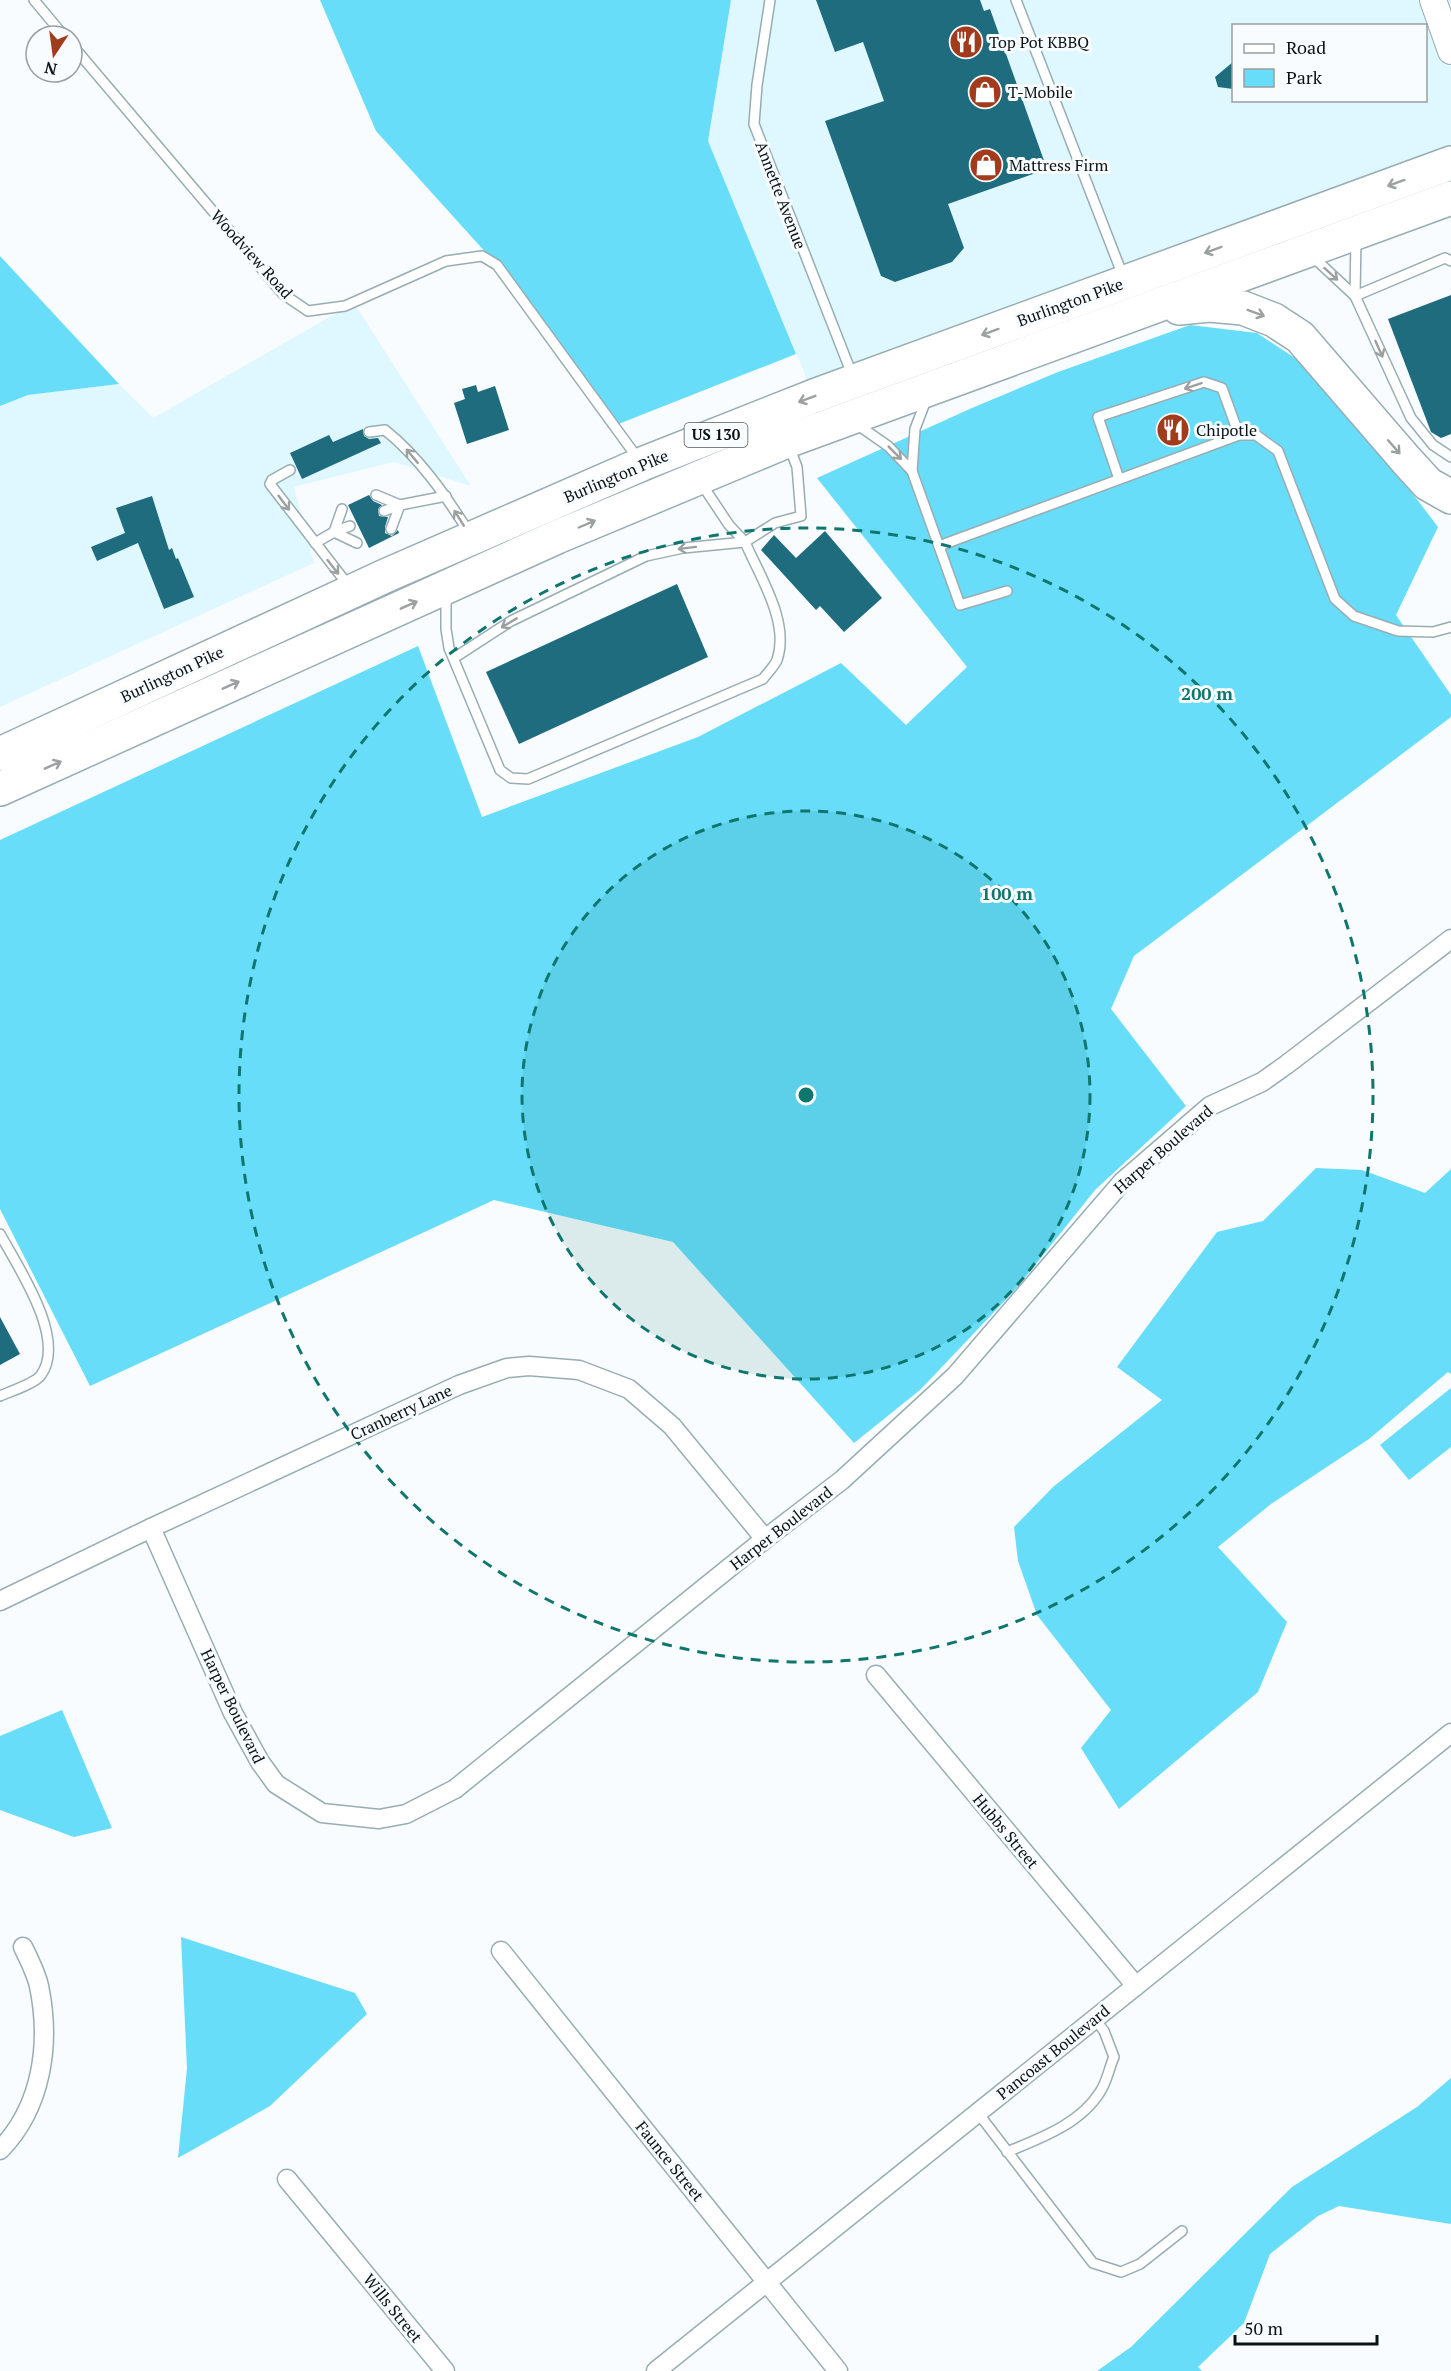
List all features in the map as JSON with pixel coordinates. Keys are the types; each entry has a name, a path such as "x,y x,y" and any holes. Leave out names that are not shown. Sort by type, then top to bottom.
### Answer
{"highway":[{"name":"Burlington Pike","path":"0,754 352,591 642,464 1125,281 1451,163"},
{"name":"Burlington Pike","path":"0,789 557,537 787,441 1451,198"},
{"path":"1136,313 1209,305 1243,308 1274,320 1300,337 1428,483 1451,497"}],"street":[{"path":"1433,0 1451,51"},
{"name":"Harper Boulevard","path":"151,1528 233,1713 260,1762 276,1784 322,1813 379,1819 406,1814 456,1789 765,1539 842,1480 955,1376 1122,1182 1180,1130 1210,1106 1262,1082 1451,939"},
{"name":"Cranberry Lane","path":"0,1601 459,1385 507,1368 529,1366 579,1370 629,1389 672,1426 765,1539"},
{"name":"Hubbs Street","path":"876,1675 1136,1986"},
{"name":"Pancoast Boulevard","path":"656,2371 1451,1733"},
{"path":"0,2150 27,2116 41,2073 45,2027 39,1984 23,1947"},
{"name":"Faunce Street","path":"501,1951 838,2371"},
{"name":"Wills Street","path":"287,2179 445,2371"}],"lane":[{"path":"34,0 54,24"},
{"name":"Annette Avenue","path":"770,0 757,85 754,124 855,382"},
{"path":"1016,0 1125,281"},
{"name":"Woodview Road","path":"84,59 283,294 308,311 345,306 446,261 482,256 497,265 642,464"},
{"path":"1355,296 1356,233"},
{"path":"1307,252 1355,296 1411,418 1433,445 1451,457"},
{"path":"1355,296 1445,258 1451,261"},
{"path":"1119,479 1098,417 1204,382 1222,388 1239,435"},
{"path":"931,388 915,429 912,471 960,605 1007,591"},
{"path":"848,419 888,446 912,471"},
{"path":"369,432 385,430 400,442 446,496 472,539"},
{"path":"939,546 1239,435 1256,435 1278,451 1335,599 1354,616 1398,631 1433,632 1451,627"},
{"path":"454,658 512,621 646,556 683,548 745,542 775,523 801,516 797,467 787,441"},
{"path":"290,470 272,480 270,484 352,591"},
{"path":"446,588 446,629 449,648 500,770 511,778 528,778 763,679 776,663 781,641 775,610 745,542 729,525 698,478"},
{"path":"376,495 400,504"},
{"path":"384,511 400,504 446,496"},
{"path":"391,529 400,504"},
{"path":"334,532 342,509"},
{"path":"315,543 350,526"},
{"path":"334,532 357,543"},
{"path":"0,1234 33,1294 45,1326 49,1358 40,1377 0,1396"},
{"path":"1007,2152 1042,2137 1078,2117 1101,2091 1113,2057 1104,2031 1095,2019"},
{"path":"978,2113 1093,2263 1121,2272 1140,2264 1182,2231"}],"shaded area":[{"path":"731,0 1451,0 1451,163 814,396 708,141"},
{"path":"354,303 471,486 394,462 294,487 314,563 0,707 0,406 28,395 119,384 153,418"}],"green space":[{"path":"320,0 731,0 708,141 796,354 616,425 497,265 376,131"},
{"path":"0,256 119,384 28,395 0,406"},
{"path":"1190,325 1257,333 1310,368 1371,439 1438,527 1396,615 1451,695 1451,717 1134,956 1111,1009 1186,1106 1095,1190 1016,1289 920,1390 854,1443 673,1242 494,1200 90,1386 0,1209 0,840 418,646 482,817 698,737 841,663 906,725 967,667 817,478 1058,372"},
{"path":"1316,1168 1362,1170 1425,1193 1451,1169 1451,1374 1448,1372 1369,1439 1271,1504 1218,1547 1287,1622 1258,1692 1119,1809 1081,1748 1111,1710 1037,1615 1018,1561 1014,1527 1053,1487 1162,1400 1117,1367 1217,1232 1263,1221"},
{"path":"1451,1388 1451,1447 1409,1480 1380,1445"},
{"path":"62,1710 112,1828 74,1837 0,1810 0,1736"},
{"path":"181,1937 355,1993 367,2014 270,2106 178,2158 187,2068"},
{"path":"1451,2078 1451,2224 1339,2206 1318,2216 1270,2254 1244,2323 1198,2367 1202,2371 1097,2371 1131,2347 1292,2187 1417,2107"}],"building":[{"path":"816,0 980,0 984,11 990,9 1047,169 948,204 964,248 952,262 895,282 881,276 825,121 884,101 863,42 835,52"},
{"path":"1232,63 1232,89 1218,87 1215,77"},
{"path":"1451,295 1451,434 1441,438 1431,432 1388,319"},
{"path":"476,385 478,392 495,386 509,430 467,444 454,403 465,399 462,389"},
{"path":"363,429 364,436 369,439 378,438 381,443 302,479 290,453 329,435 333,442"},
{"path":"369,495 373,501 382,505 378,509 379,516 388,517 385,533 392,536 398,530 399,533 369,548 348,505"},
{"path":"152,496 169,550 172,548 176,559 178,558 194,597 164,609 138,543 97,561 91,547 125,533 116,508"},
{"path":"825,531 882,598 844,632 820,606 816,610 761,550 774,535 796,558"},
{"path":"677,584 708,657 519,744 486,672"},
{"path":"0,1317 20,1354 0,1365"}],"place":[{"name":"Top Pot KBBQ","path":"966,42"},
{"name":"T-Mobile","path":"985,92"},
{"name":"Mattress Firm","path":"986,165"},
{"name":"Chipotle","path":"1173,430"}]}
